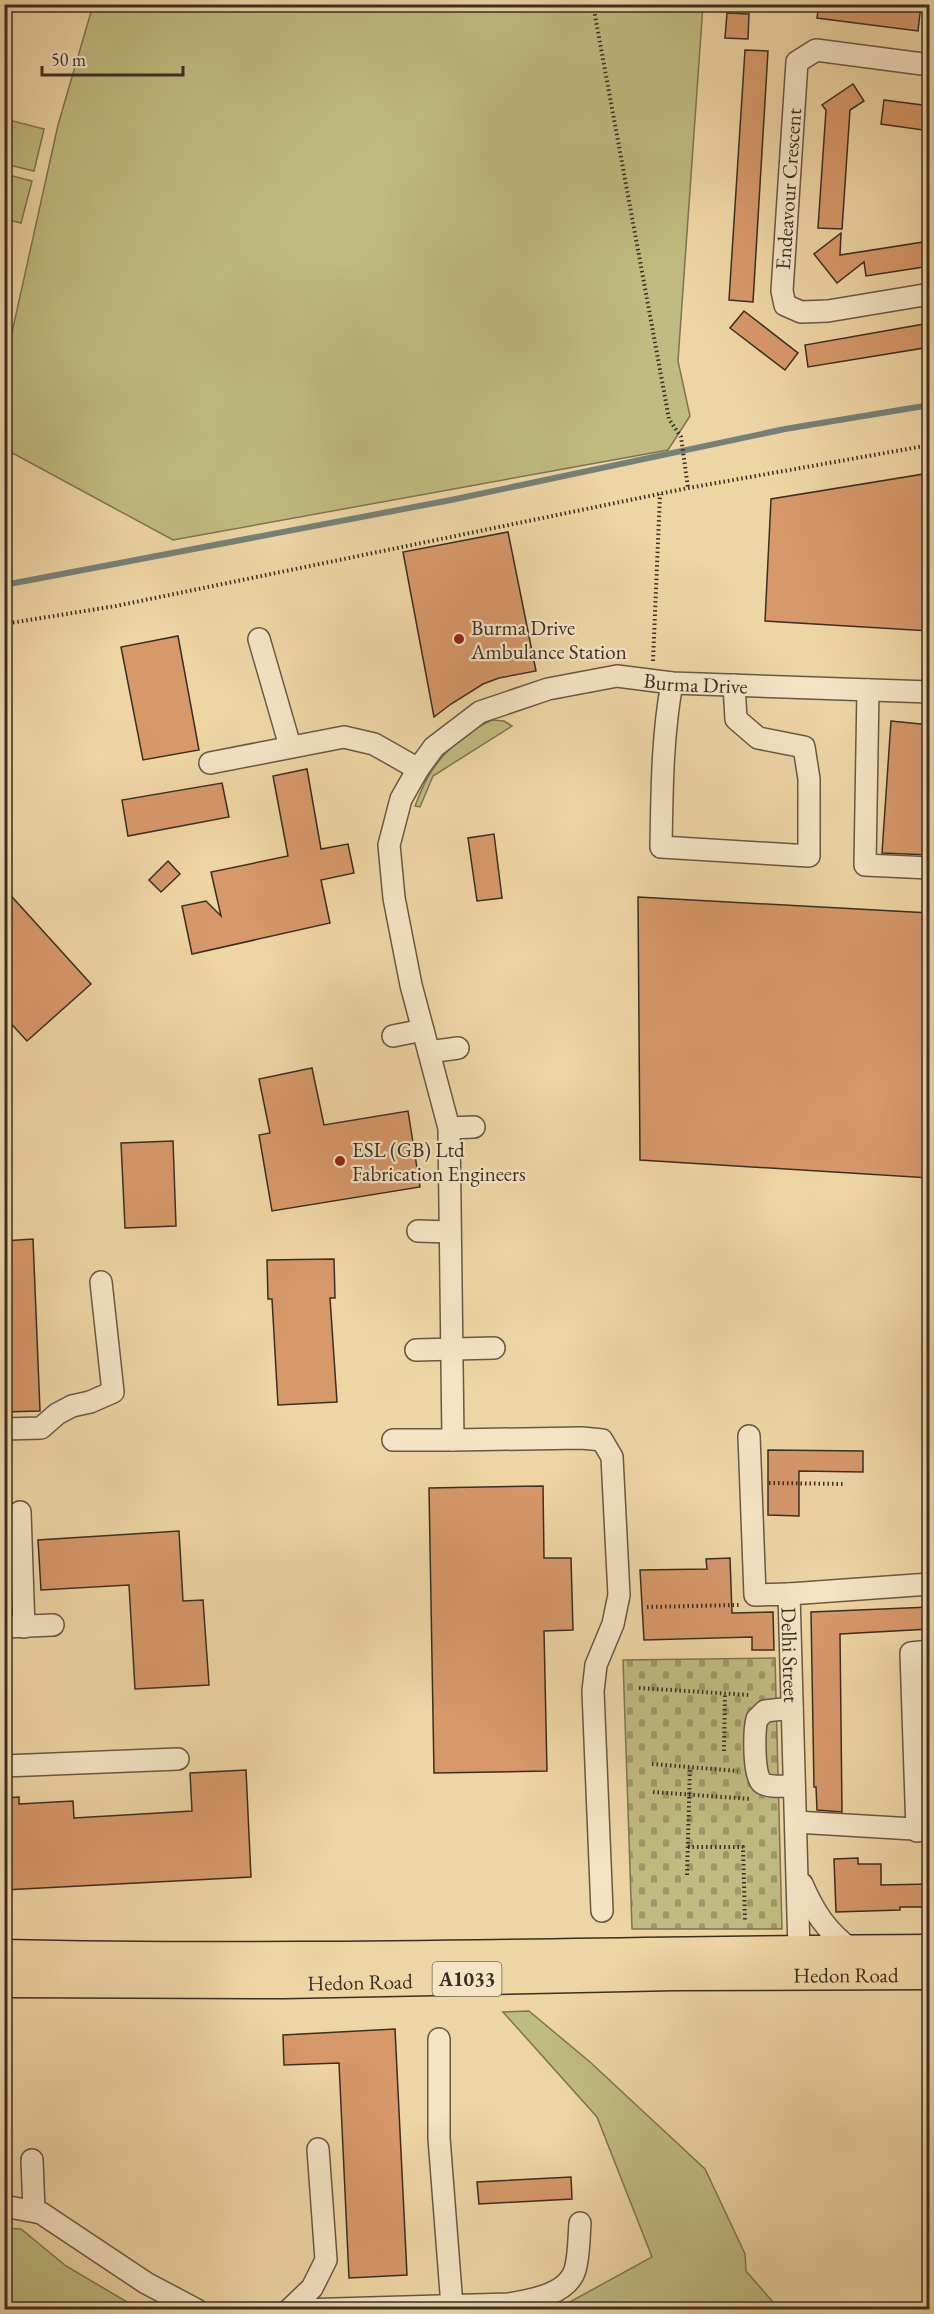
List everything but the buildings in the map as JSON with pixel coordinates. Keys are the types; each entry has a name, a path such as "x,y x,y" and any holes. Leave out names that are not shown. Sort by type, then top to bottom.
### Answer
{"highway":[{"name":"Hedon Road","path":"4,1955 274,1958 930,1950"},
{"name":"Hedon Road","path":"4,1983 284,1983 675,1975 930,1974"}],"street":[{"name":"Endeavour Crescent","path":"930,64 816,50 797,62 782,291 785,305 801,312 828,311 930,294"},
{"path":"259,639 290,746"},
{"name":"Burma Drive","path":"453,1440 449,1128 411,986 394,898 388,845 401,799 418,769 434,747 480,712 548,689 616,676 662,682 734,686 930,692"},
{"path":"662,682 666,715 662,768 661,847 809,856 809,779 804,747 758,738 736,719 734,686"},
{"path":"868,690 865,865 930,868"},
{"path":"210,763 344,737 374,744 418,769"},
{"path":"393,1036 423,1030"},
{"path":"429,1052 458,1048"},
{"path":"449,1128 474,1127"},
{"path":"418,1231 450,1232"},
{"path":"4,1429 41,1428 57,1414 72,1406 90,1402 113,1392 101,1282"},
{"path":"416,1350 494,1348"},
{"name":"Delhi Street","path":"749,1436 754,1595 789,1594 799,1950"},
{"path":"393,1440 524,1438 602,1440 612,1457 619,1595 613,1624 596,1665 593,1691 602,1911"},
{"path":"20,1512 14,1627 53,1625"},
{"path":"789,1594 930,1584"},
{"path":"796,1822 923,1831 910,1653 930,1651"},
{"path":"792,1708 769,1710 760,1714 757,1719 756,1772 759,1780 765,1785 795,1786"},
{"path":"4,1766 178,1759"},
{"name":"Delhi Street","path":"797,1873 812,1908 826,1928 852,1950"},
{"path":"439,2039 439,2138 452,2306"},
{"path":"289,2310 312,2288 326,2260 318,2149"},
{"path":"32,2160 34,2211"},
{"path":"4,2206 41,2213 146,2283 197,2310"},
{"path":"300,2310 509,2304 541,2298 568,2283 576,2269 580,2223"}],"path":[{"path":"586,4 594,10 669,419 681,437 688,488"},
{"path":"4,624 128,604 688,488 930,445"},
{"path":"660,494 662,682"},
{"path":"751,1483 845,1484"},
{"path":"647,1607 739,1605 754,1595"},
{"path":"639,1688 749,1695"},
{"path":"724,1751 725,1693"},
{"path":"652,1764 756,1772"},
{"path":"687,1875 690,1767"},
{"path":"653,1792 756,1799"},
{"path":"688,1847 743,1847 745,1922"}],"green space":[{"path":"93,5 703,5 678,361 690,416 668,450 173,540 5,449 5,364 58,125"},
{"path":"5,119 44,129 34,171 5,164"},
{"path":"5,174 32,181 21,223 5,219"},
{"path":"492,720 504,721 512,726 433,776 420,807 415,806 422,788 443,756 466,735"},
{"path":"775,1658 782,1929 632,1929 623,1660"},
{"path":"529,2011 590,2062 705,2169 745,2254 746,2271 779,2309 557,2309 652,2257 597,2117 503,2012"},
{"path":"4,2228 21,2229 66,2266 139,2309 5,2309"}],"waterway":[{"path":"4,585 451,500 785,429 930,405"}],"place":[{"name":"Burma Drive Ambulance Station","path":"459,639"},
{"name":"ESL (GB) Ltd Fabrication Engineers","path":"340,1161"}]}
